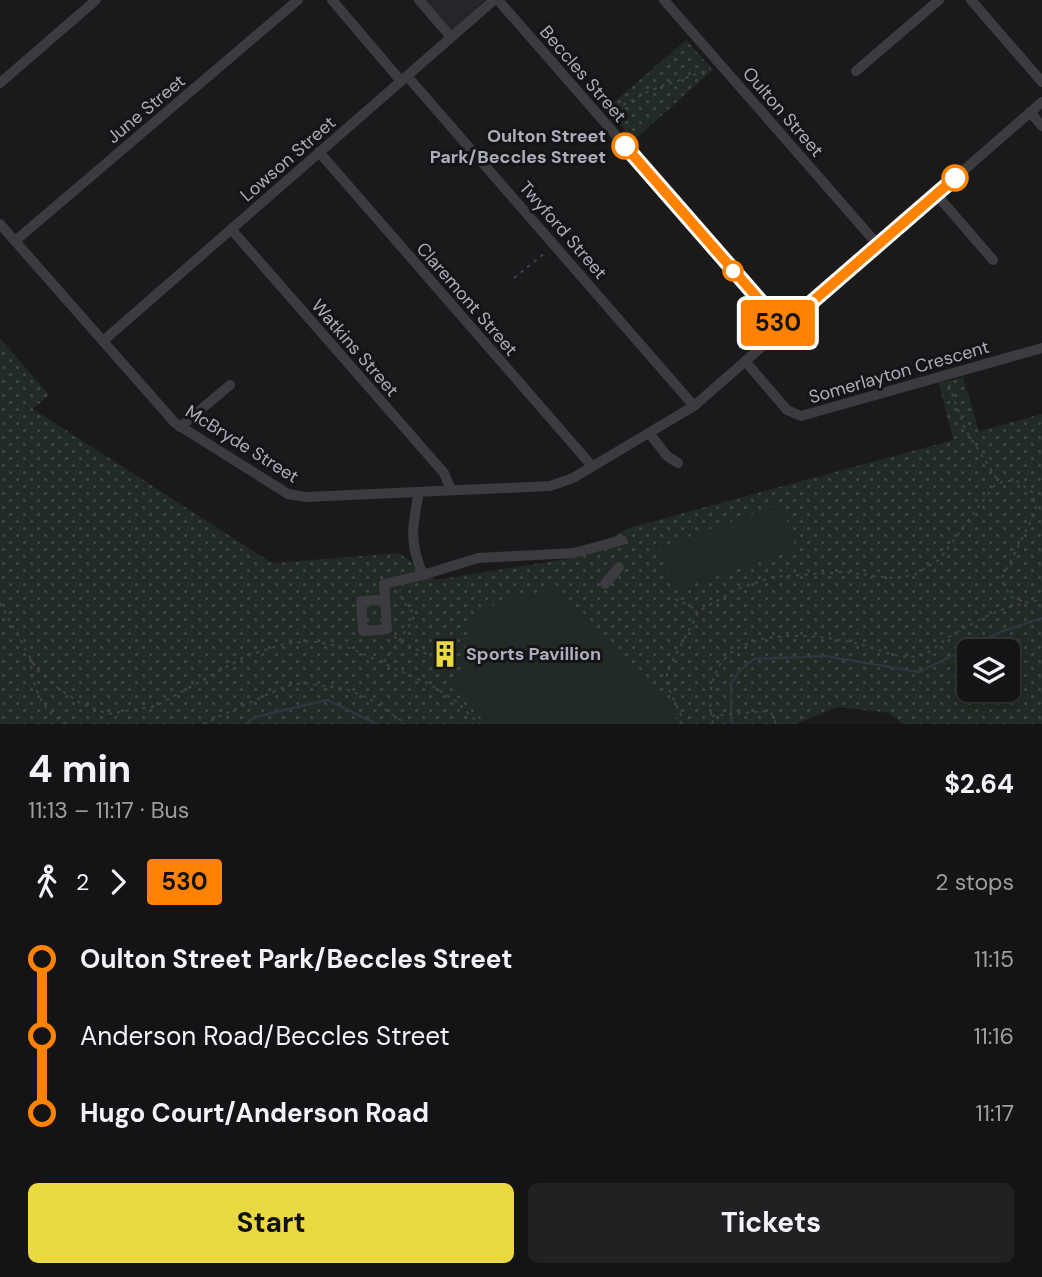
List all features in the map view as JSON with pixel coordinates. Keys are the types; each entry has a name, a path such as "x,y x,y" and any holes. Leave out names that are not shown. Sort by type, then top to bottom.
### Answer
{"street":[{"path":"0,83 96,0"},
{"name":"June Street","path":"15,241 298,0"},
{"name":"Twyford Street","path":"332,0 555,244 694,405"},
{"path":"419,0 451,37"},
{"name":"Lowson Street","path":"103,341 496,0"},
{"name":"Beccles Street","path":"496,0 783,327"},
{"name":"Oulton Street","path":"664,0 878,245"},
{"path":"856,71 939,0"},
{"path":"971,0 1042,82"},
{"name":"McBryde Street","path":"0,224 180,427 275,487 296,496 551,486 592,466 694,405 1042,102"},
{"path":"1030,112 1042,126"},
{"name":"Claremont Street","path":"319,152 592,466"},
{"path":"936,194 993,260"},
{"name":"Watkins Street","path":"231,229 444,473 451,490"},
{"name":"Somerlayton Crescent","path":"745,360 787,410 801,416 1042,348"},
{"path":"180,427 230,385"},
{"path":"649,433 667,456 678,463"},
{"path":"419,492 411,536 413,551 423,575"},
{"path":"385,600 384,584 478,558 574,553 622,540"},
{"path":"605,584 619,567"}],"path":[{"path":"608,113 651,90 712,69"},
{"path":"514,278 555,244"},
{"path":"949,384 965,429 999,483"},
{"path":"680,724 682,717 667,685 667,671 699,611 745,586 772,577 843,572 893,578 921,572 946,552 999,483 1010,480 1031,489 1036,501 1035,516 1005,567 1001,580 1011,597 1025,602"},
{"path":"384,663 410,625 414,614 402,600 399,582"},
{"path":"675,599 699,611"},
{"path":"713,724 708,691 717,666 732,649 757,640 807,636 854,643 900,657 923,655 1002,607 1042,600"},
{"path":"0,603 37,670 58,689 82,704 108,714 156,706 246,656 284,644 327,642 350,648 440,691 457,702 479,724"},
{"path":"393,632 397,641"},
{"path":"397,641 412,645 431,657"},
{"path":"30,656 33,682 40,701 55,718 66,724"},
{"path":"203,724 286,686 303,683 346,690 370,699 406,724"},
{"path":"711,716 747,712 771,713 776,724"}],"shaded area":[{"path":"416,0 485,0 447,35"},
{"path":"686,40 713,70 634,140 606,109"},
{"path":"0,338 49,395 33,409 272,563 399,553 436,580 566,559 632,527 953,440 939,383 963,377 979,431 1042,414 1042,724 903,724 889,713 837,707 796,724 0,724"},
{"path":"782,504 796,548 674,590 660,547"},
{"path":"554,583 677,717 669,724 487,724 448,684 463,668 471,624 500,600 546,591"}],"waterway":[{"path":"734,724 731,721 731,684 740,670 754,659 825,656 919,672 1000,632 1042,618"},
{"path":"246,724 255,717 327,700 377,724"}],"bus line":[{"name":"530","path":"625,146 783,327 955,178"}],"place":[{"name":"Oulton Street Park/Beccles Street","path":"625,146"},
{"name":"Sports Pavillion","path":"445,654"}]}
